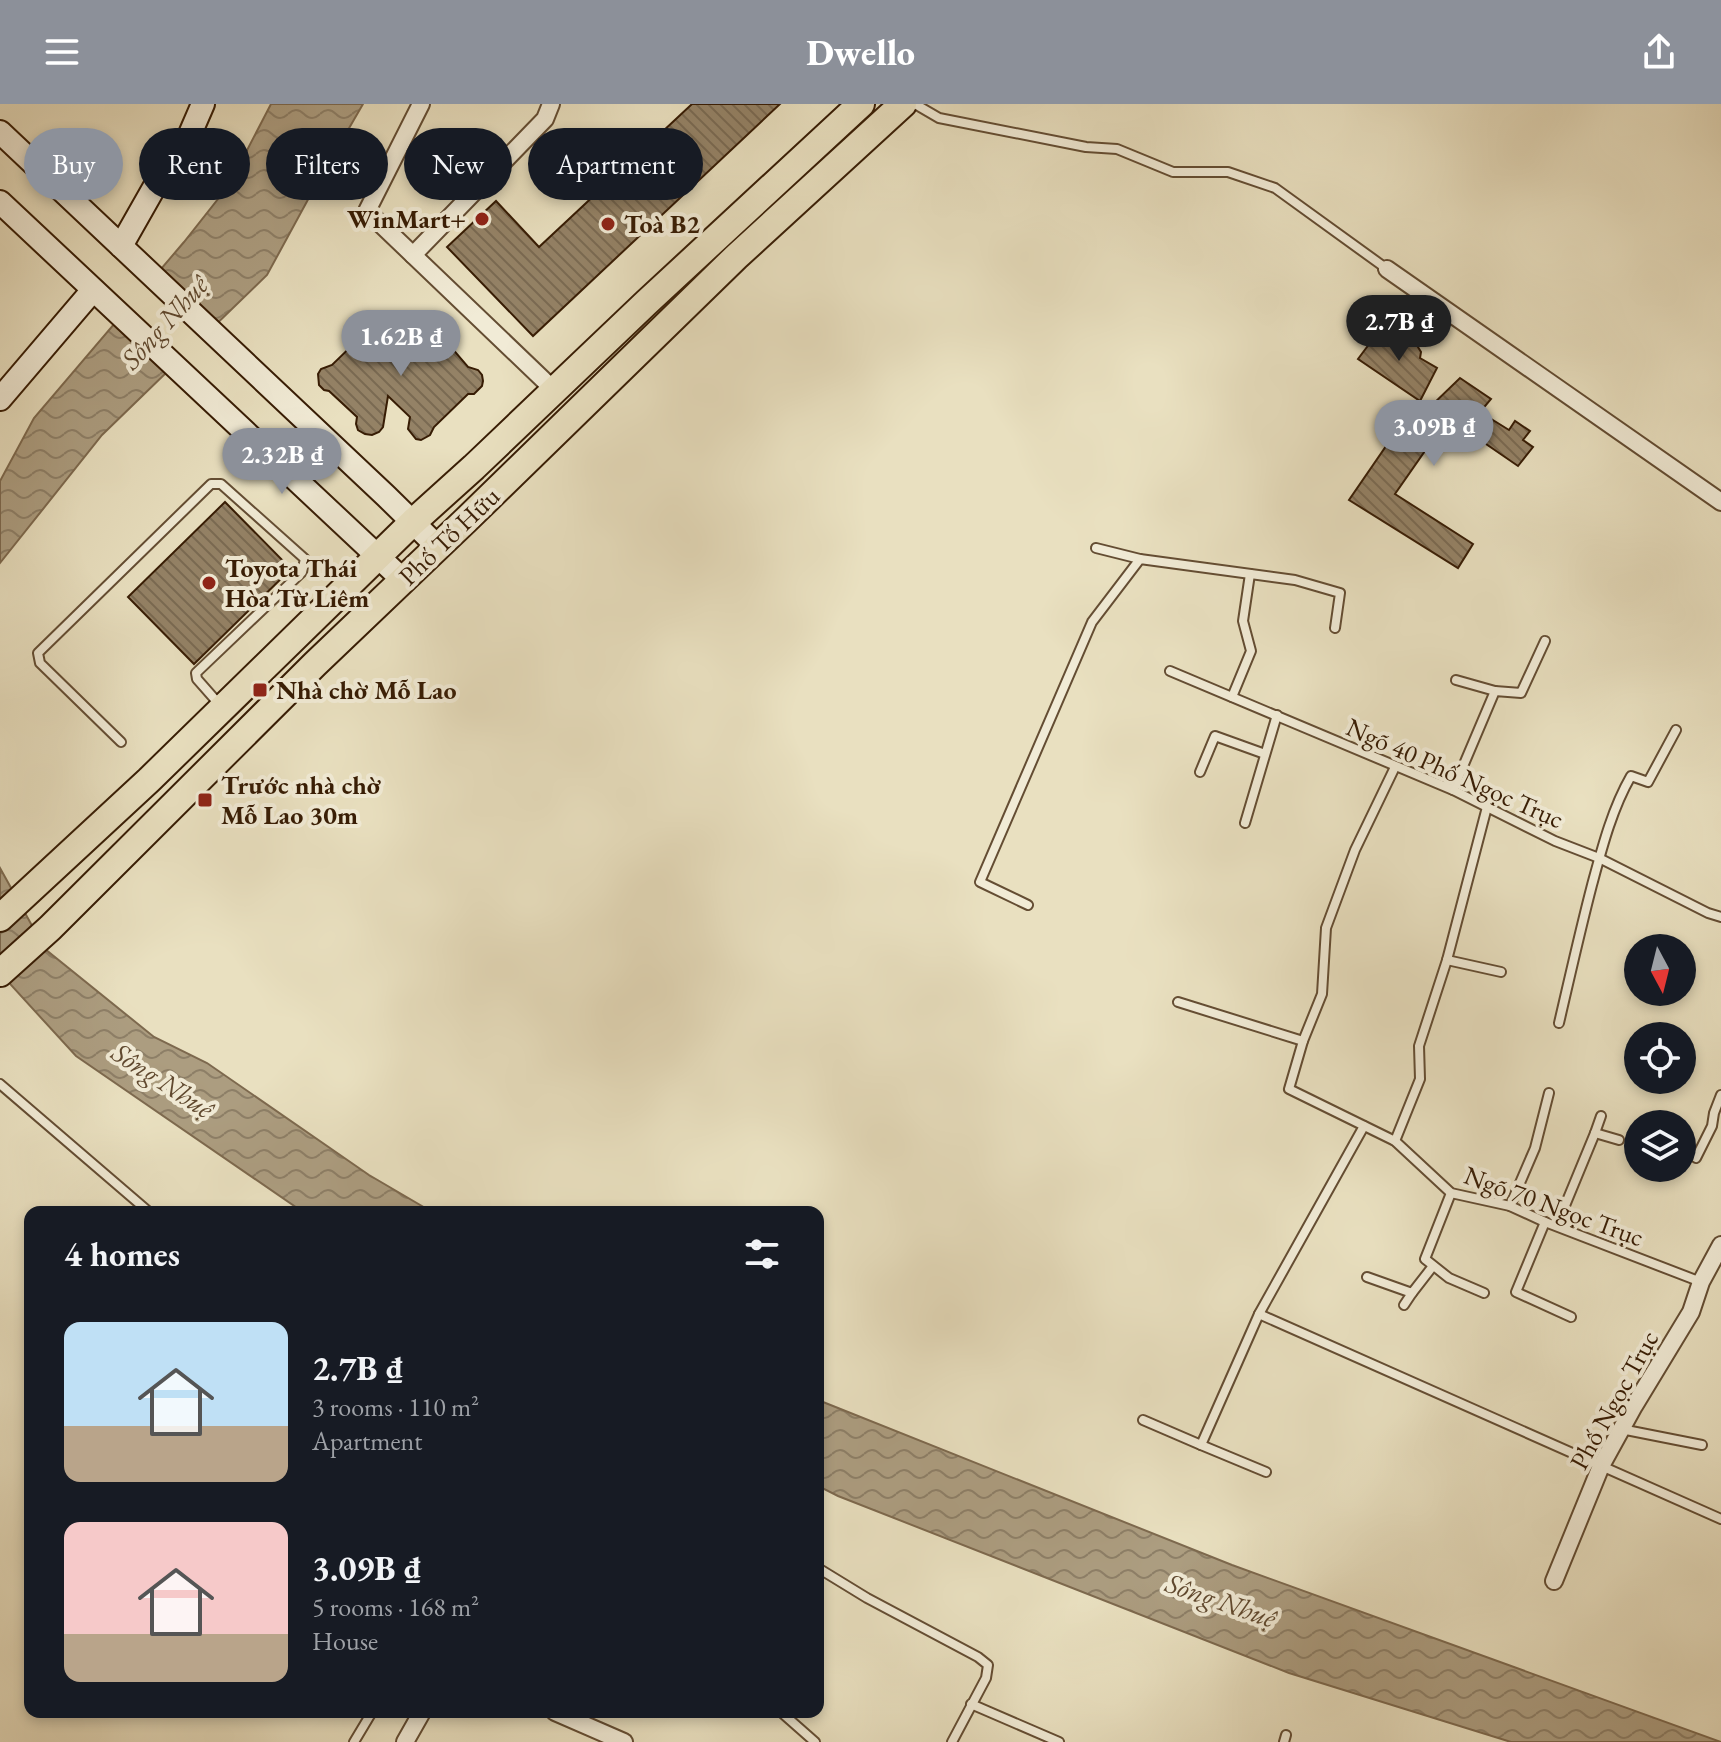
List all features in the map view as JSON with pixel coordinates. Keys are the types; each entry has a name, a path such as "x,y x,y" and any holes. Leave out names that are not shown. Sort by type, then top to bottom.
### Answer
{"main road":[{"path":"121,246 159,179 190,134 203,104"},
{"name":"Phố Tố Hữu","path":"0,918 149,780 378,555 861,104"},
{"name":"Phố Tố Hữu","path":"0,973 50,928 315,664 736,257 903,104"},
{"path":"0,132 438,547"},
{"path":"0,202 403,580"},
{"path":"0,399 93,290"},
{"path":"646,303 669,322"}],"street":[{"path":"421,104 367,211 554,390"},
{"path":"413,255 545,119 551,104"},
{"path":"1387,269 1721,502"},
{"name":"Phố Ngọc Trục","path":"1554,1581 1601,1466 1691,1312 1721,1245"},
{"path":"405,1742 419,1718"},
{"path":"564,1718 590,1736 624,1742"}],"lane":[{"path":"915,104 939,118 1086,147 1117,149 1173,172 1228,172 1275,188 1387,269"},
{"path":"121,742 40,663 38,653 211,484 221,484 305,559 302,572 196,673 197,679 222,708"},
{"path":"1096,548 1140,559 1295,580 1340,593 1335,628"},
{"path":"1028,905 980,882 1092,622 1140,559"},
{"path":"1232,697 1251,651 1243,621 1250,574"},
{"path":"1456,680 1495,691 1521,693 1545,641"},
{"name":"Ngõ 40 Phố Ngọc Trục","path":"1170,671 1453,790 1555,841 1599,858 1721,917"},
{"path":"1453,790 1495,691"},
{"path":"1245,823 1277,715"},
{"path":"1559,1023 1579,932 1620,795 1631,776 1648,782 1676,730"},
{"path":"1200,772 1215,736 1265,754"},
{"path":"1178,1002 1303,1041 1322,994 1326,928 1355,850 1395,767"},
{"path":"1395,1141 1420,1079 1419,1046 1447,960 1487,807"},
{"path":"1447,960 1501,972"},
{"name":"Ngõ 70 Ngọc Trục","path":"1303,1041 1289,1089 1395,1141 1451,1193 1510,1206 1545,1222 1707,1276"},
{"path":"0,1084 142,1206"},
{"path":"1510,1206 1535,1148 1549,1093"},
{"path":"1696,1158 1712,1126 1721,1095"},
{"path":"1557,1225 1601,1116"},
{"path":"1201,1445 1259,1314 1364,1126"},
{"path":"1595,1133 1619,1140"},
{"path":"1451,1193 1425,1259 1449,1278 1484,1293"},
{"path":"1545,1222 1516,1292 1571,1317"},
{"path":"1404,1305 1433,1266"},
{"path":"1367,1277 1412,1293"},
{"path":"1259,1314 1721,1519"},
{"path":"1143,1420 1266,1472"},
{"path":"1621,1429 1702,1445"},
{"path":"824,1572 988,1665 986,1678 952,1742"},
{"path":"971,1704 1059,1742"},
{"path":"354,1742 368,1718"},
{"path":"788,1718 815,1742"}],"water":[{"name":"Sông Nhuệ","path":"271,104 363,104 349,128 266,128 266,200 308,200 267,275 102,435 0,563 0,481 34,418 217,200 250,200 250,144"},
{"name":"Sông Nhuệ","path":"0,868 45,949 154,1037 207,1063 369,1175 422,1206 294,1206 76,1056 11,985 0,968"},
{"name":"Sông Nhuệ","path":"824,1402 1232,1565 1721,1742 1511,1742 1289,1673 824,1489"}],"pier":[{"path":"151,274 213,333 177,367 119,312"}],"building":[{"name":"Toà B2","path":"692,104 780,104 703,176 703,128 666,128"},
{"name":"Toà B2","path":"589,200 678,200 533,336 447,247 496,201 539,247"},
{"path":"431,318 442,326 444,339 468,367 482,375 482,386 474,394 468,394 434,427 430,435 421,440 416,439 408,429 410,417 388,396 383,427 372,435 365,434 358,430 357,417 319,385 318,374 364,334 369,324 379,320 387,326 398,366 411,326 415,320"},
{"path":"1379,331 1396,340 1405,336 1413,339 1421,352 1420,358 1437,368 1420,401 1358,359"},
{"path":"1460,378 1491,399 1480,412 1509,430 1515,421 1530,431 1523,440 1533,447 1518,466 1448,418 1395,494 1473,544 1458,568 1349,500 1393,436 1397,439"},
{"name":"Toyota Thái Hòa Từ Liêm","path":"225,502 291,569 194,664 128,597"}],"place":[{"name":"WinMart+","path":"482,219"},
{"name":"Toà B2","path":"608,224"},
{"name":"Toyota Thái Hòa Từ Liêm","path":"209,583"},
{"name":"Nhà chờ Mỗ Lao","path":"260,690"},
{"name":"Trước nhà chờ Mỗ Lao 30m","path":"205,800"}]}
